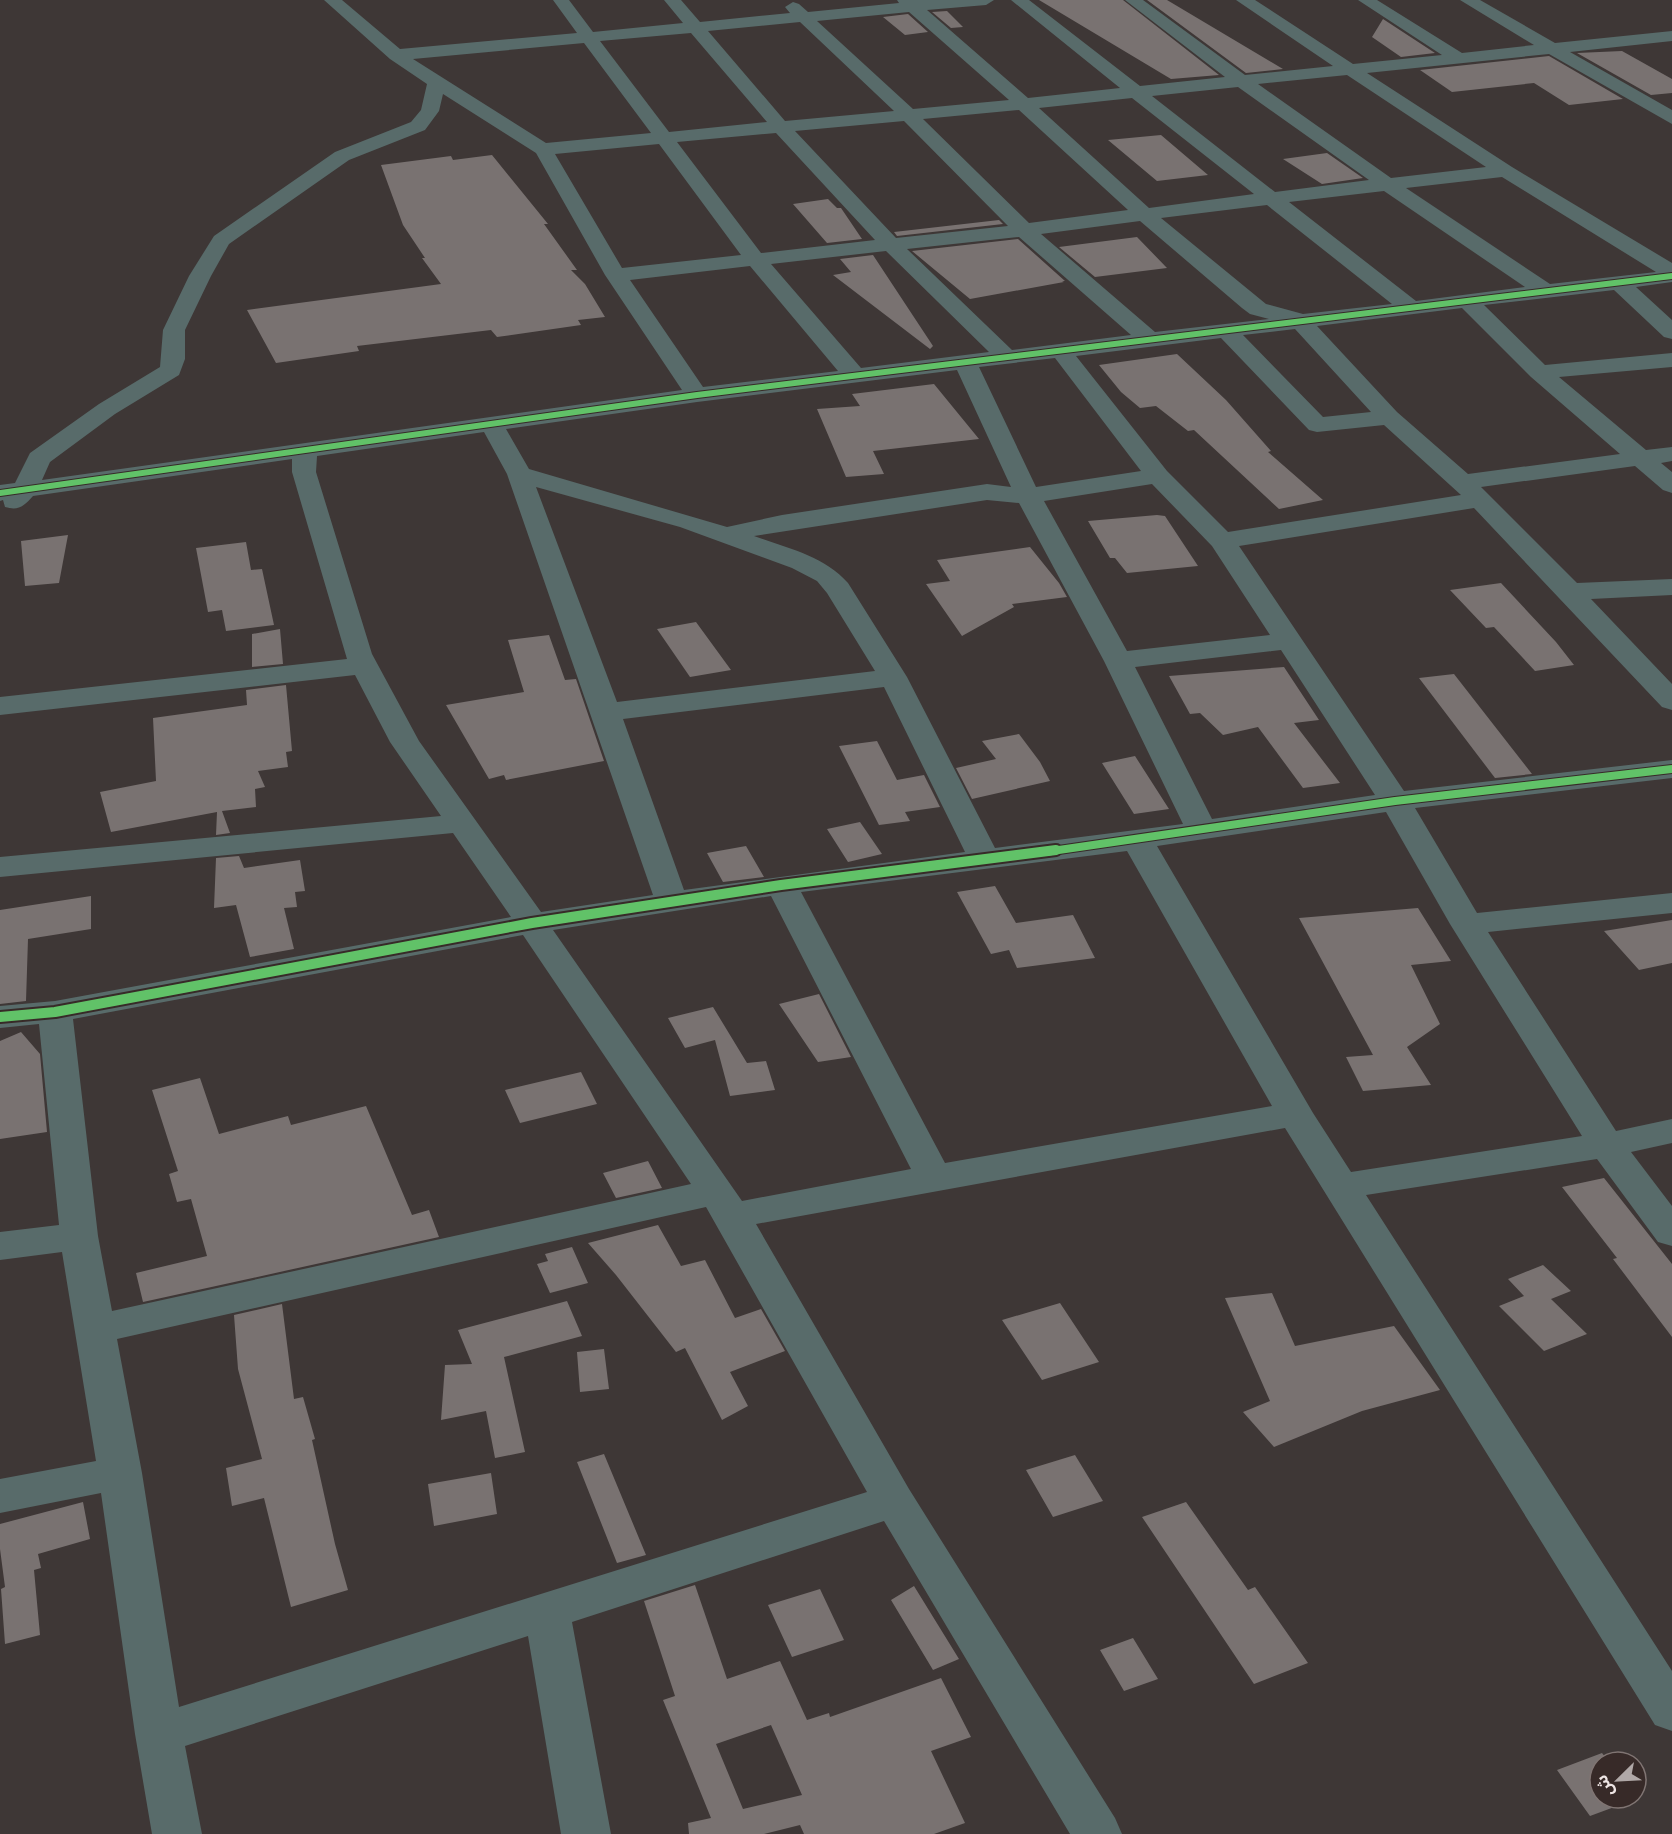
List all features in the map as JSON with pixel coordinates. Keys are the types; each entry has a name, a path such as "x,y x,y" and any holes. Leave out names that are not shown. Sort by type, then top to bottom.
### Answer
{"street":[{"path":"332,0 396,55 543,149 616,275 697,395"},
{"path":"561,0 756,260 855,376"},
{"path":"672,0 697,26 780,126 891,245 1006,356"},
{"path":"786,0 908,114 1024,230 1149,339"},
{"path":"396,55 803,16 909,3 986,0"},
{"path":"1018,0 1137,90 1271,199 1410,307"},
{"path":"1132,0 1238,80 1385,185 1545,291"},
{"path":"1244,0 1346,69 1505,171 1672,274"},
{"path":"1366,0 1460,58"},
{"path":"1468,0 1672,118"},
{"path":"909,3 1023,102 1144,214 1258,309 1299,321 1389,417 1480,500 1672,701"},
{"path":"543,149 1672,36"},
{"path":"0,516 25,490 39,458 107,409 171,370 174,359 174,330 200,276 221,240 342,156 418,126 430,111 437,80"},
{"path":"616,275 1024,230 1505,171"},
{"path":"0,493 697,395 1618,283 1672,274"},
{"path":"1618,283 1672,332"},
{"path":"1466,300 1539,372 1672,485"},
{"path":"1226,330 1317,425 1389,417"},
{"path":"1060,350 1158,476 1222,542 1395,801 1467,924 1606,1145 1672,1233"},
{"path":"1539,372 1672,360"},
{"path":"965,363 1028,496 1118,661 1201,829"},
{"path":"492,425 519,474 606,712 672,902"},
{"path":"305,451 304,472 358,654 405,742 532,923 723,1204 894,1502 1097,1834"},
{"path":"1462,482 1672,454"},
{"path":"519,474 689,522 801,562 826,575 838,589 893,677 984,858"},
{"path":"722,535 782,523 987,492 1028,496 1158,476"},
{"path":"1222,542 1480,500"},
{"path":"1568,592 1672,587"},
{"path":"1118,661 1287,641"},
{"path":"0,706 364,666"},
{"path":"606,712 893,677"},
{"path":"0,1017 55,1012 532,923 780,885 1137,840 1395,801 1672,769"},
{"path":"0,867 461,823"},
{"path":"1137,840 1295,1114 1671,1708"},
{"path":"780,885 934,1177"},
{"path":"1467,924 1672,903"},
{"path":"55,1012 78,1236 120,1473 159,1734 177,1834"},
{"path":"94,1330 723,1204 934,1177 1295,1114"},
{"path":"1341,1186 1606,1145 1672,1131"},
{"path":"0,1246 78,1236"},
{"path":"0,1496 120,1473"},
{"path":"159,1734 894,1502"},
{"path":"548,1610 586,1834"}],"building":[{"path":"1039,0 1123,0 1219,75 1171,79"},
{"path":"1147,0 1167,0 1283,69 1246,73"},
{"path":"947,11 963,27 951,28 932,12"},
{"path":"908,14 928,32 905,35 883,17"},
{"path":"1383,19 1435,53 1401,57 1372,37"},
{"path":"1622,51 1672,79 1672,93 1651,95 1577,53"},
{"path":"1549,56 1623,99 1569,105 1534,83 1452,92 1420,70"},
{"path":"1161,135 1208,175 1157,181 1108,140"},
{"path":"1327,153 1363,178 1322,184 1283,159"},
{"path":"492,155 548,224 544,224 577,270 571,270 585,284 605,317 578,320 581,325 497,337 491,330 357,346 359,351 276,363 247,310 441,284 422,258 425,258 403,225 381,165 451,156 453,160"},
{"path":"828,199 837,208 841,208 862,239 827,243 793,204"},
{"path":"999,220 1003,224 897,236 894,232"},
{"path":"1137,237 1167,268 1095,277 1059,247"},
{"path":"1018,239 1065,281 970,299 912,251"},
{"path":"873,255 933,346 930,349 833,275 851,272 840,259"},
{"path":"1177,354 1226,400 1271,451 1268,452 1323,500 1279,509 1194,430 1188,431 1156,406 1140,408 1121,392 1099,365"},
{"path":"934,384 979,439 873,451 884,474 846,477 817,409 860,406 852,394"},
{"path":"1165,516 1198,566 1127,573 1115,558 1110,558 1088,521"},
{"path":"68,535 59,583 25,586 21,541"},
{"path":"246,542 251,570 262,569 274,625 226,631 222,610 208,612 196,548"},
{"path":"1030,547 1059,583 1067,597 1012,604 1014,607 962,636 926,584 950,581 937,560"},
{"path":"1501,583 1556,642 1574,665 1535,671 1494,627 1486,628 1450,590"},
{"path":"696,622 731,670 690,677 657,629"},
{"path":"280,629 283,664 252,667 252,634"},
{"path":"549,635 565,680 576,679 604,761 506,780 504,775 489,779 446,705 524,692 508,640"},
{"path":"1284,667 1319,720 1294,723 1340,783 1303,788 1258,727 1223,735 1200,713 1190,714 1169,676"},
{"path":"1454,674 1532,774 1495,778 1419,678"},
{"path":"286,685 292,751 286,752 288,767 258,771 265,787 255,789 256,807 222,811 230,833 216,835 217,812 111,832 100,792 156,781 153,718 247,705 246,690"},
{"path":"1019,734 1040,762 1050,781 972,799 956,768 996,759 982,741"},
{"path":"877,741 897,780 924,775 940,807 905,812 910,821 879,825 839,746"},
{"path":"1135,756 1169,809 1134,814 1102,763"},
{"path":"860,822 882,854 848,862 827,829"},
{"path":"746,846 764,877 723,882 707,853"},
{"path":"239,856 244,868 300,860 305,891 295,892 297,907 284,908 294,949 250,957 236,905 214,908 216,858"},
{"path":"995,886 1016,923 1073,915 1095,958 1017,968 1009,950 991,954 957,892"},
{"path":"91,896 91,929 28,939 26,1001 0,1004 0,910"},
{"path":"1418,908 1451,961 1411,965 1440,1024 1407,1047 1431,1085 1363,1091 1346,1057 1373,1055 1299,918"},
{"path":"1672,920 1672,963 1639,970 1604,931"},
{"path":"819,994 851,1057 818,1062 779,1004"},
{"path":"713,1007 747,1063 766,1061 775,1090 730,1096 715,1040 685,1048 668,1018"},
{"path":"21,1032 40,1054 47,1132 0,1139 0,1041"},
{"path":"581,1072 597,1104 520,1123 505,1090"},
{"path":"200,1078 219,1134 288,1116 291,1125 366,1106 412,1215 429,1210 439,1237 143,1302 136,1273 207,1256 191,1199 177,1202 169,1174 178,1171 152,1090"},
{"path":"648,1161 662,1188 616,1198 603,1173"},
{"path":"1604,1178 1672,1264 1672,1337 1613,1259 1617,1258 1562,1187"},
{"path":"658,1225 681,1266 705,1260 735,1318 761,1309 785,1351 730,1372 748,1406 722,1420 685,1348 676,1352 588,1243"},
{"path":"572,1247 588,1283 550,1293 537,1264 548,1261 545,1254"},
{"path":"1543,1265 1571,1291 1551,1299 1587,1334 1544,1351 1499,1306 1524,1296 1508,1279"},
{"path":"1272,1293 1295,1346 1394,1326 1440,1390 1362,1411 1274,1447 1243,1412 1270,1401 1225,1298"},
{"path":"567,1301 582,1336 504,1357 525,1452 495,1458 486,1411 441,1420 445,1365 472,1364 458,1330"},
{"path":"1060,1303 1099,1362 1042,1380 1002,1320"},
{"path":"282,1304 294,1399 303,1397 315,1439 312,1440 335,1544 348,1590 291,1607 264,1498 232,1506 226,1468 262,1459 238,1369 234,1315"},
{"path":"604,1349 609,1389 580,1392 577,1352"},
{"path":"604,1454 646,1555 617,1563 577,1462"},
{"path":"1075,1455 1103,1501 1053,1517 1026,1470"},
{"path":"491,1473 497,1514 434,1526 428,1484"},
{"path":"83,1502 90,1539 38,1554 41,1568 34,1570 40,1635 5,1644 1,1589 5,1587 0,1549 0,1524"},
{"path":"1186,1502 1248,1590 1255,1587 1308,1663 1254,1684 1142,1517"},
{"path":"695,1585 727,1679 780,1661 807,1720 829,1713 830,1717 941,1678 971,1737 931,1751 965,1823 934,1834 804,1834 800,1825 764,1834 689,1834 688,1823 711,1818 663,1700 675,1696 644,1601","holes":["771,1725 802,1795 743,1809 716,1744"]},
{"path":"914,1586 959,1659 933,1670 891,1600"},
{"path":"820,1589 844,1640 792,1657 768,1605"},
{"path":"1133,1638 1158,1679 1124,1691 1100,1650"},
{"path":"1588,1758 1588,1810 1606,1810 1590,1816 1557,1770"}],"cycle path":[{"path":"0,493 697,395 1672,276"},
{"path":"0,1017 55,1012 532,923 781,885 1137,840 1395,801 1672,769"}]}
